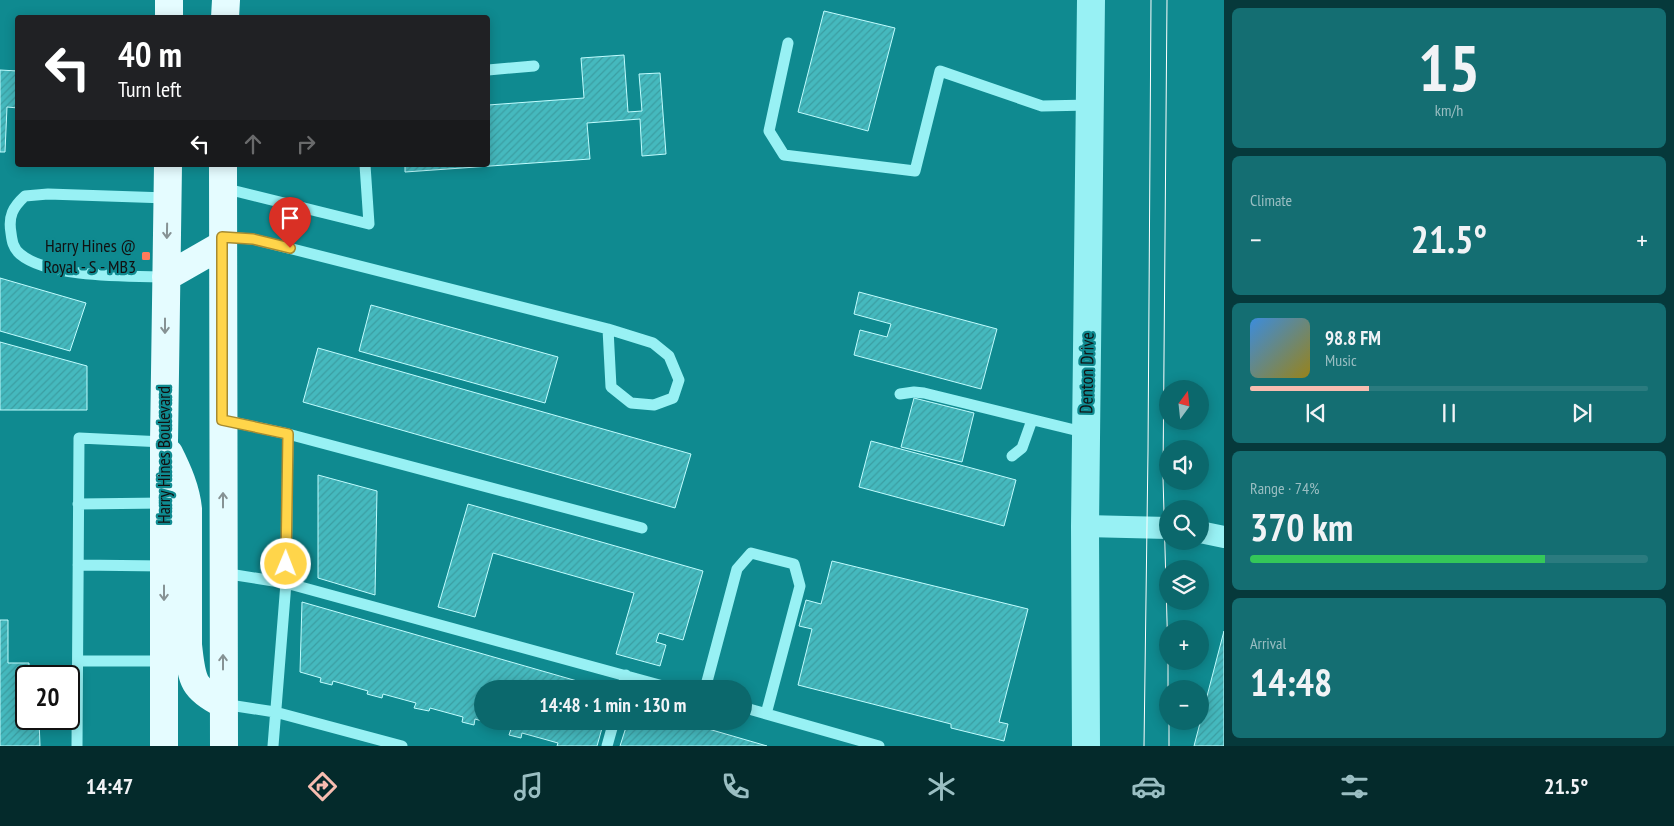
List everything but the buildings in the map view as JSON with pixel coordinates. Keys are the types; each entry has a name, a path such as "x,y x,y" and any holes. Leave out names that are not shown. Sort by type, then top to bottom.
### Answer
{"main road":[{"path":"169,0 169,15"},
{"path":"225,15 226,0"},
{"name":"Harry Hines Boulevard","path":"164,746 164,442 168,167"},
{"path":"223,176 224,746"},
{"path":"166,277 222,241"},
{"path":"164,442 178,469 187,498 188,645 190,667 194,682 198,688 207,696 224,704"}],"street":[{"name":"Denton Drive","path":"1086,746 1091,0"},
{"path":"1086,526 1159,528"},
{"path":"1209,534 1224,537"}],"lane":[{"path":"788,43 768,131 784,155 915,171 940,71 1042,106 1090,105"},
{"path":"490,70 534,66"},
{"path":"223,176 369,224 366,167"},
{"path":"166,277 103,276 49,268 18,253 12,243 10,224 14,206 25,196 48,194 167,198"},
{"path":"222,241 253,239 608,329 653,343 669,356 679,380 673,398 654,405 631,403 611,387 608,329"},
{"path":"900,394 924,393 1087,433"},
{"path":"222,420 288,434 642,528"},
{"path":"1012,456 1022,448 1032,420"},
{"path":"273,746 286,583 288,434"},
{"path":"77,746 79,438 164,442"},
{"path":"78,504 164,504"},
{"path":"707,680 737,569 751,553 794,564 800,586 766,714"},
{"path":"78,565 164,566"},
{"path":"223,573 286,583 641,680"},
{"path":"78,660 164,661"},
{"path":"625,680 626,676"},
{"path":"224,704 276,712 402,746"},
{"path":"752,710 879,746"},
{"path":"607,746 611,730"}],"tram line":[{"path":"1144,746 1151,0"},
{"path":"1167,0 1163,477 1167,620"},
{"path":"1168,670 1168,680"},
{"path":"1169,730 1169,746"}],"place":[{"name":"Harry Hines @ Royal - S - MB3","path":"146,256"}],"route":[{"path":"286,564 288,434 222,420 222,237 253,239 290,248"}]}
